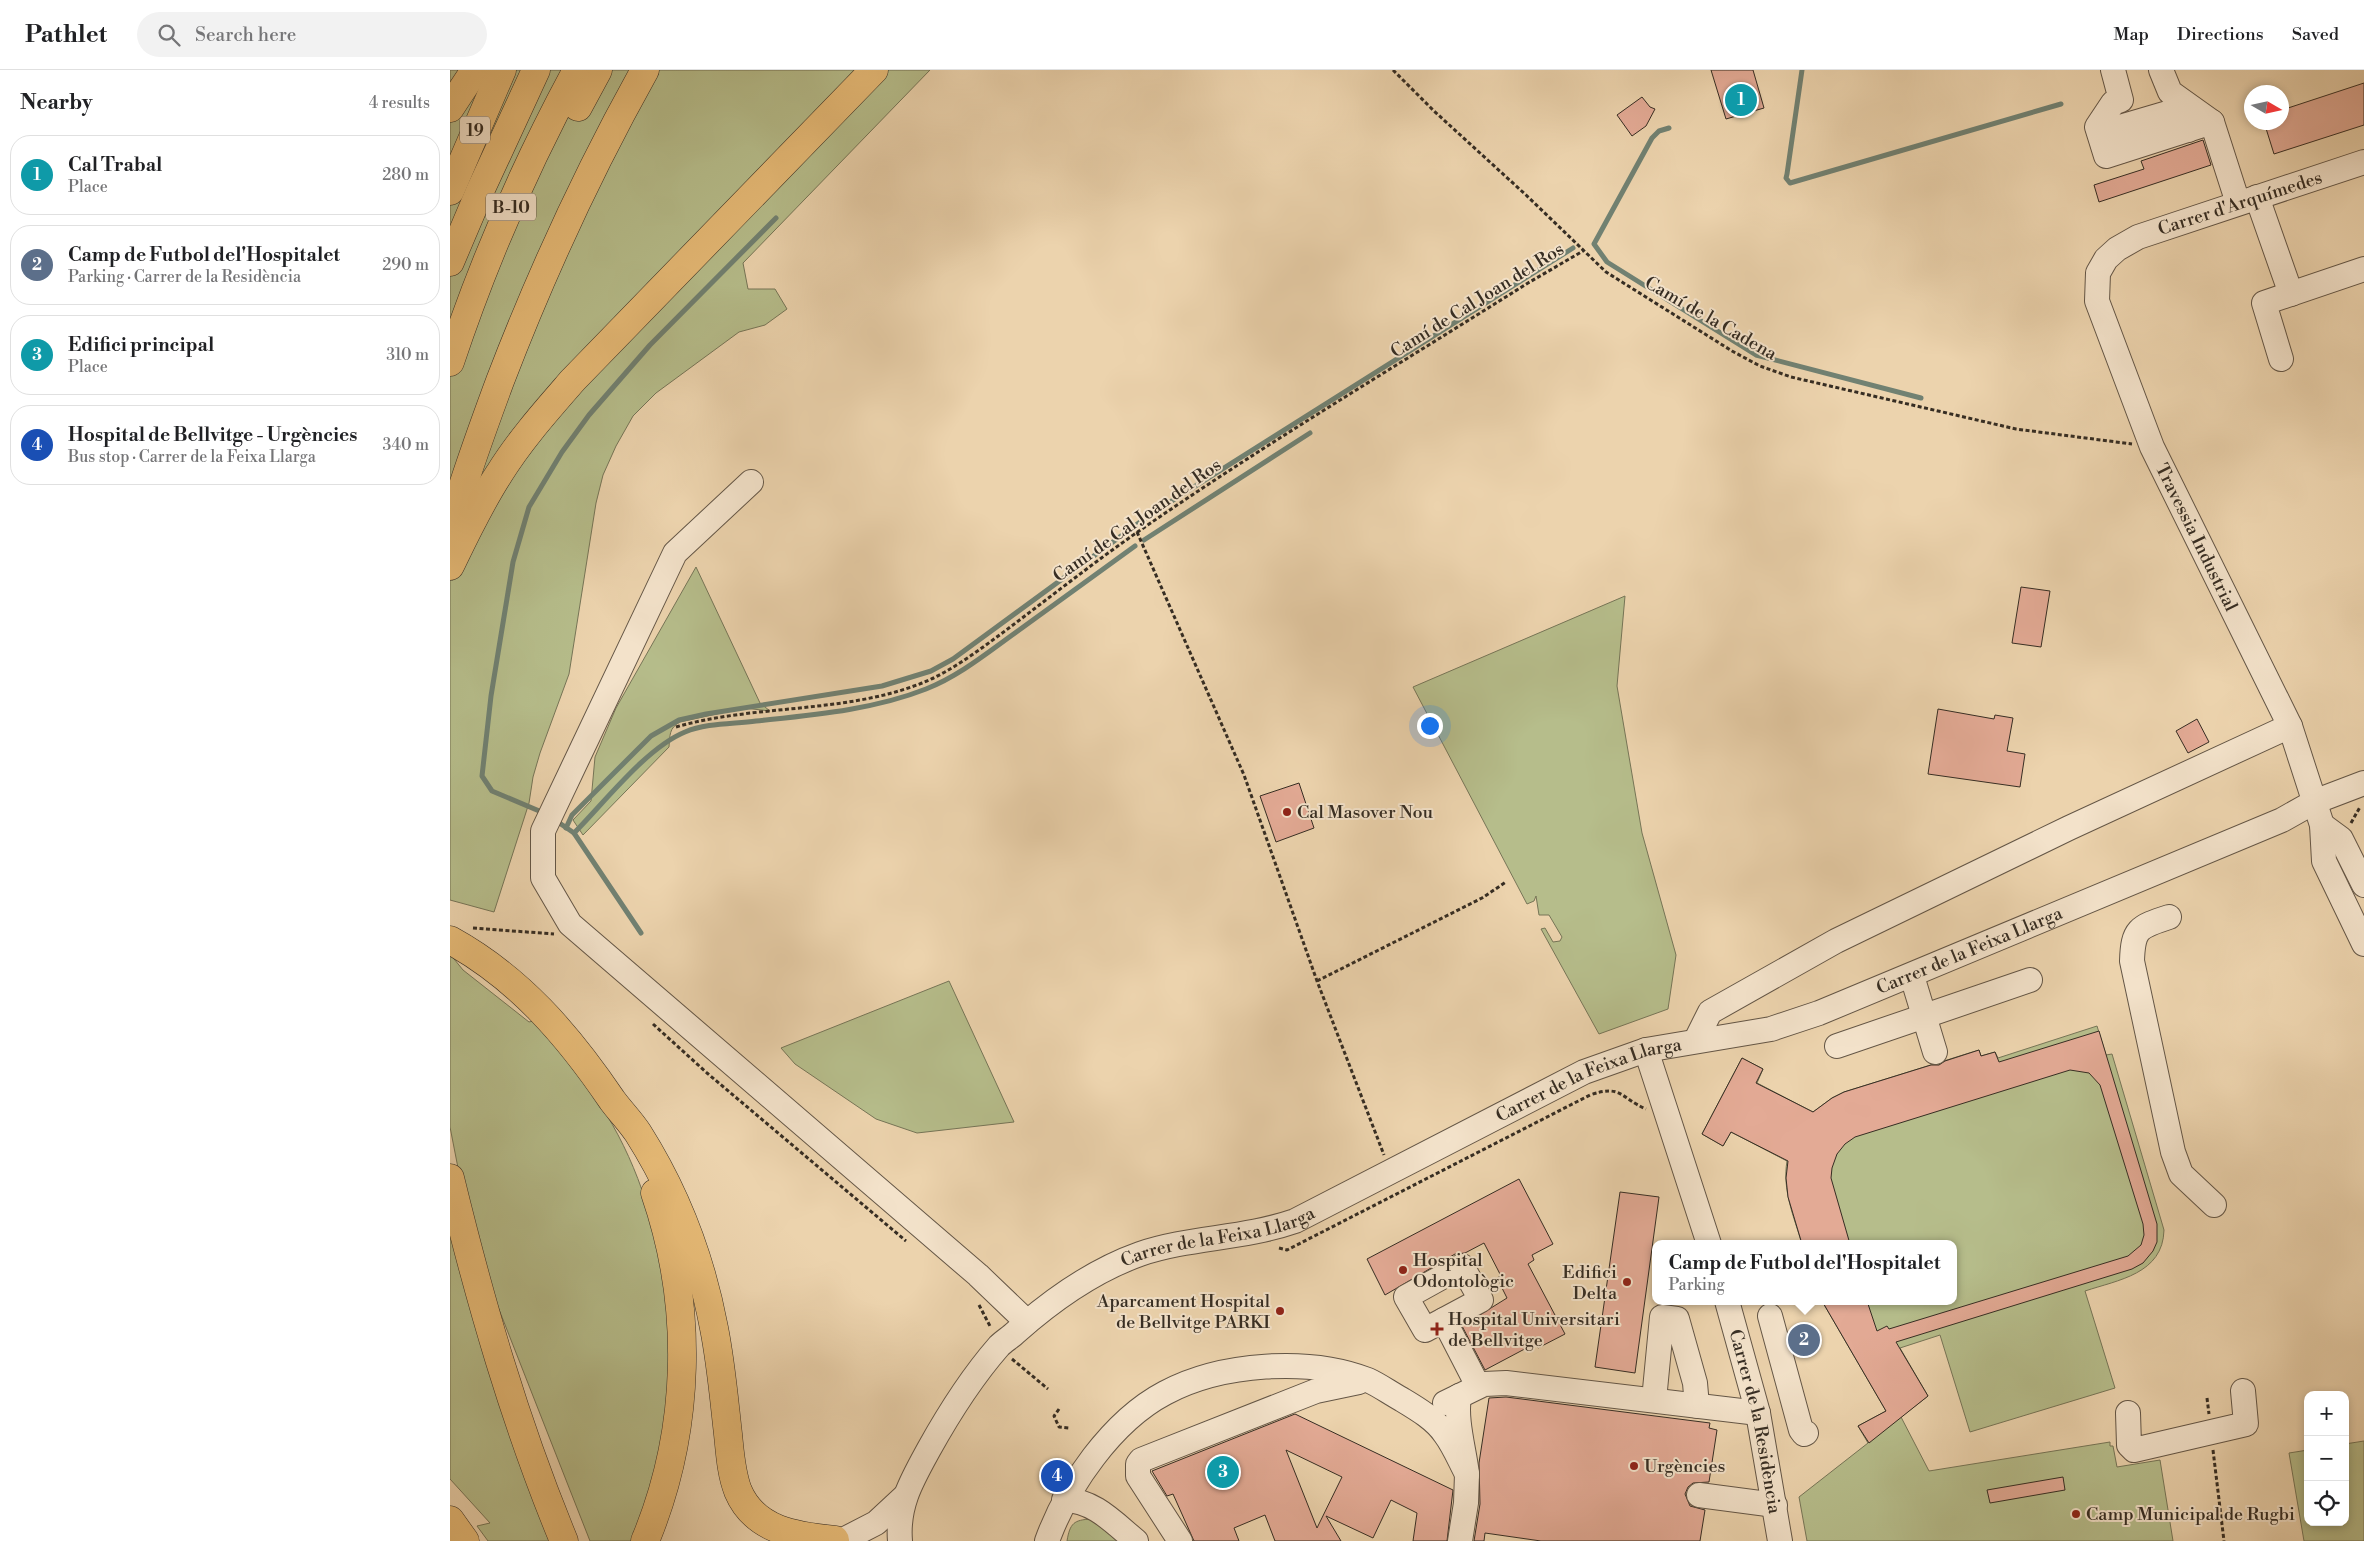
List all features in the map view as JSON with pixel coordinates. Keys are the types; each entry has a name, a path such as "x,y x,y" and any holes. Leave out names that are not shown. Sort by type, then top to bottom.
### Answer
{"highway":[{"path":"450,108 475,70"},
{"name":"19","path":"450,191 502,70"},
{"name":"B-10","path":"450,262 481,189 536,70"},
{"name":"B-10","path":"452,356 537,147 577,70"},
{"path":"452,356 493,266 598,70"},
{"path":"450,528 469,462 517,338 564,229 619,116 645,70"},
{"path":"450,566 472,519 499,473 533,427 567,386 874,70"},
{"path":"460,934 554,1022 590,1067 637,1132 667,1186 686,1228 698,1261 716,1337 731,1463 738,1491 748,1507 771,1527 795,1535 842,1540"},
{"path":"615,1104 637,1146 660,1208 669,1239 681,1307 682,1375 674,1444 660,1499 645,1541"},
{"path":"450,1178 476,1287 500,1365 548,1503 564,1541"},
{"path":"500,1365 578,1541"},
{"path":"450,1520 465,1541"}],"street":[{"path":"2113,70 2121,100 2113,103 2098,127 2106,156 2120,151 2120,127 2171,112 2188,130 2212,122"},
{"path":"2161,70 2170,92 2212,122 2291,294"},
{"name":"Carrer d'Arquímedes","path":"2117,248 2138,237 2364,162"},
{"name":"Travessia Industrial","path":"2117,248 2106,259 2098,273 2097,301 2152,447 2290,726 2322,825 2324,861 2364,944"},
{"path":"2281,359 2264,303 2364,269"},
{"path":"751,482 675,553 543,831 543,878 570,924 978,1275 1027,1322"},
{"path":"1696,1040 1710,1012 1836,941 2069,828 2290,726"},
{"name":"Carrer de la Feixa Llarga","path":"842,1540 876,1523 904,1497 960,1396 1000,1345 1070,1290 1118,1263 1139,1254 1183,1243 1254,1234 1276,1228 1311,1214 1584,1072 1646,1050 1696,1040 1770,1029 1792,1023 1912,976 2162,868 2282,820 2314,802 2364,783"},
{"path":"2322,825 2341,839 2364,885"},
{"path":"2169,917 2151,922 2136,932 2133,941 2132,961 2173,1152 2181,1174 2214,1205"},
{"path":"1912,976 1935,1052"},
{"path":"1837,1046 2030,980"},
{"path":"1646,1050 1708,1240"},
{"name":"Carrer de la Residència","path":"1728,1305 1758,1412 1780,1541"},
{"path":"1770,1316 1801,1430 1804,1434 1806,1433"},
{"path":"1654,1400 1662,1318 1677,1319 1695,1382 1697,1406"},
{"path":"1444,1320 1469,1391 1456,1413 1462,1433 1466,1474 1466,1503 1460,1541"},
{"path":"1047,1541 1064,1500 1095,1456 1132,1415 1164,1393 1196,1379 1228,1370 1288,1366 1338,1373 1373,1375 1445,1433 1466,1474"},
{"path":"1180,1541 1138,1476 1138,1464 1141,1460 1316,1391 1373,1375"},
{"path":"1422,1413 1484,1384 1506,1383 1758,1412"},
{"path":"2128,1414 2129,1445 2134,1450 2246,1424 2243,1391"},
{"path":"1699,1495 1775,1505"},
{"name":"Carrer de la Feixa Llarga","path":"900,1541 904,1497"},
{"path":"1064,1500 1079,1500 1097,1509 1136,1541"}],"path":[{"name":"Camí de la Cadena","path":"1393,70 1434,111 1526,195 1606,272 1732,350 1769,369 1838,388 2016,429 2152,447"},
{"name":"Camí de Cal Joan del Ros","path":"676,728 692,723 757,712 835,704 922,683 945,672 978,650 1137,532 1528,283 1583,251"},
{"path":"1137,532 1244,775 1317,981 1391,1172"},
{"path":"1317,981 1482,898 1506,882"},
{"path":"460,934 554,934"},
{"path":"649,1020 707,1073 899,1237 913,1245"},
{"name":"Carrer de la Feixa Llarga","path":"1279,1248 1287,1250 1590,1095 1605,1090 1619,1092 1638,1104"},
{"path":"978,1302 992,1331"},
{"path":"1012,1359 1048,1389"},
{"path":"1059,1409 1054,1416 1057,1425 1062,1429 1069,1428"},
{"path":"2214,1453 2224,1541"}],"green space":[{"path":"450,70 930,70 743,263 748,289 775,289 787,309 765,325 739,332 656,393 633,416 616,446 603,475 596,503 569,674 540,753 533,777 529,803 494,912 450,900"},
{"path":"696,567 760,703 770,711 744,708 676,724 671,732 669,747 583,835 573,820 591,801 595,757 616,708"},
{"path":"1625,596 1617,686 1642,833 1676,955 1668,1009 1599,1034 1541,929 1545,928 1553,942 1560,941 1562,937 1549,915 1539,915 1536,896 1534,901 1527,904 1413,687"},
{"path":"450,954 463,970 529,1022 533,1021 539,1026 593,1094 618,1135 638,1178 652,1224 662,1271 668,1319 669,1367 666,1415 659,1462 637,1531 633,1532 635,1536 633,1541 590,1541 489,1284 459,1173 450,1127"},
{"path":"949,981 1014,1122 917,1133 876,1119 795,1064 781,1048"},
{"path":"2097,1026 2106,1055 2112,1054 2164,1230 2162,1245 2156,1257 2136,1273 2085,1291 2115,1388 1970,1432 1940,1335 1900,1348 1928,1396 1901,1417 1929,1471 2110,1442 2110,1446 2113,1446 2117,1467 2160,1460 2173,1541 1807,1541 1799,1497 1868,1443 1858,1426 1886,1411 1824,1305 1957,1305 1957,1240 1801,1240 1787,1193 1787,1161 1731,1132 1723,1146 1702,1134 1742,1058 1763,1069 1757,1083 1813,1112 1844,1092 1979,1050 1981,1056 1995,1052 1998,1058"},
{"path":"450,1223 553,1541 488,1541 477,1526 490,1523 450,1479"},
{"path":"2364,1441 2364,1541 2304,1541 2289,1453 2304,1451 2304,1526 2349,1526 2349,1443"},
{"path":"1091,1519 1121,1541 1067,1541 1071,1526 1080,1520"}],"building":[{"path":"1711,70 1753,70 1764,108 1726,119"},
{"path":"2364,83 2364,125 2274,154 2266,130 2289,130 2289,108"},
{"path":"1642,97 1650,107 1655,109 1646,126 1632,136 1617,115"},
{"path":"2203,140 2211,165 2099,202 2094,185 2144,169 2141,161"},
{"path":"2021,587 2050,591 2041,647 2012,643"},
{"path":"1938,709 1994,719 1995,715 2013,718 2007,751 2025,754 2020,787 1928,774"},
{"path":"2197,719 2209,742 2188,753 2176,731"},
{"name":"Cal Masover Nou","path":"1299,783 1314,828 1276,842 1260,796"},
{"path":"2099,1031 2157,1224 2157,1242 2153,1251 2143,1263 2132,1269 1896,1342 1928,1396 1869,1443 1858,1426 1886,1411 1824,1305 1868,1305 1877,1331 1887,1326 1889,1329 2128,1256 2141,1245 2144,1235 2143,1224 2100,1085 2089,1073 2070,1070 1855,1137 1845,1144 1837,1154 1831,1178 1849,1240 1801,1240 1788,1197 1786,1178 1788,1161 1731,1132 1723,1146 1702,1134 1742,1058 1763,1069 1756,1083 1813,1112 1844,1092 1931,1065 1939,1065 1945,1061 1979,1050 1981,1056 1995,1052 1999,1062"},
{"name":"Hospital Odontològic","path":"1519,1179 1553,1244 1532,1255 1534,1260 1528,1264 1565,1334 1538,1348 1536,1343 1485,1370 1462,1326 1507,1298 1497,1278 1501,1276 1484,1243 1465,1253 1455,1254 1385,1295 1367,1259"},
{"name":"Edifici Delta","path":"1620,1192 1659,1197 1635,1373 1595,1367"},
{"name":"Urgències","path":"1506,1397 1710,1423 1709,1428 1717,1430 1709,1482 1693,1483 1688,1487 1685,1494 1690,1506 1705,1510 1700,1541 1541,1541 1485,1533 1484,1541 1474,1541 1480,1504 1479,1463 1489,1398"},
{"path":"1295,1414 1453,1490 1447,1541 1413,1541 1417,1513 1391,1500 1373,1538 1326,1516 1341,1541 1275,1541 1265,1515 1234,1528 1239,1541 1194,1541 1173,1494 1167,1496 1152,1471","holes":["1286,1450 1342,1477 1317,1528"]},
{"path":"2063,1477 2065,1490 1990,1503 1987,1490"}],"waterway":[{"path":"1802,70 1786,178 1790,183 2061,104"},
{"path":"1669,128 1659,131 1652,138 1594,244 1607,262 1756,355 1921,398"},
{"path":"544,813 492,791 482,776 491,696 513,562 529,507 562,452 589,415 650,345 776,218"},
{"path":"566,828 572,815 651,736 679,720 882,686 931,671 953,659 1151,514 1573,248"},
{"path":"1144,540 1310,433"},
{"path":"574,833 626,777 655,750 685,732 711,725 842,711 885,702 926,689 950,678 972,664 1135,546"},
{"path":"555,820 574,833 641,933"}],"place":[{"name":"Cal Trabal","path":"1741,100"},
{"name":"Cal Masover Nou","path":"1287,812"},
{"name":"Hospital Odontològic","path":"1403,1270"},
{"name":"Edifici Delta","path":"1627,1282"},
{"name":"Aparcament Hospital de Bellvitge PARKI","path":"1280,1311"},
{"name":"Hospital Universitari de Bellvitge","path":"1437,1329"},
{"name":"Camp de Futbol del'Hospitalet","path":"1804,1340"},
{"name":"Urgències","path":"1634,1466"},
{"name":"Edifici principal","path":"1223,1472"},
{"name":"Hospital de Bellvitge - Urgències","path":"1057,1476"},
{"name":"Camp Municipal de Rugbi","path":"2076,1514"}]}
